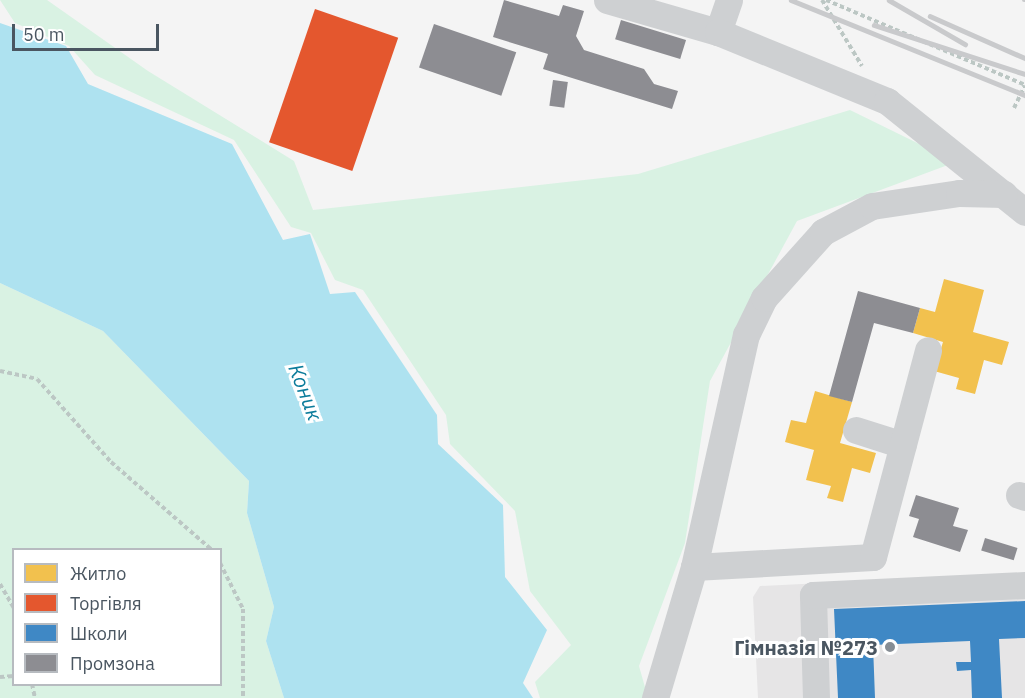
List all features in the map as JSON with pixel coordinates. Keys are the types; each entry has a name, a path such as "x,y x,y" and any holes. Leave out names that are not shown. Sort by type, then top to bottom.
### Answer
{"street":[{"path":"607,0 718,32 887,101 1025,212"},
{"path":"718,32 729,0"},
{"path":"655,698 694,567 746,335 784,272 823,232 872,206 959,193 1004,194"},
{"path":"694,567 873,557 928,350"},
{"path":"856,430 903,445"},
{"path":"816,698 813,595 1025,585"}],"path":[{"path":"824,0 1025,85 1014,108"},
{"path":"824,0 887,101"},
{"path":"0,371 37,379 111,462 211,548"},
{"path":"222,566 229,576 243,609 243,698"},
{"path":"0,584 12,605"}],"shaded area":[{"name":"Гімназія №273","path":"1025,573 1025,698 758,698 753,597 760,586"}],"green space":[{"path":"0,0 47,0 148,71 294,161 313,210 638,174 850,110 956,162 797,221 710,381 685,543 639,666 648,698 540,698 535,682 571,645 530,591 515,511 450,444 446,415 363,290 335,280 311,233 291,227 234,140 95,75 69,46 15,23"},
{"path":"0,283 103,331 249,481 247,513 274,607 266,641 284,698 0,698"}],"water":[{"name":"Коник","path":"0,23 66,46 88,84 232,144 283,240 310,234 330,294 355,292 437,415 438,444 503,505 505,577 547,630 523,683 533,698 284,698 266,641 274,607 247,513 249,481 103,331 0,283"}],"building: Житло":[{"path":"944,279 984,290 973,332 1009,342 1002,365 984,360 975,394 956,389 959,378 934,371 943,342 913,333 920,308 935,312"},
{"path":"815,391 852,402 840,443 876,453 870,473 852,468 843,502 827,498 831,486 806,480 814,450 785,442 791,420 806,423"}],"building: Торгівля":[{"path":"315,9 398,38 352,171 269,142"}],"building: Школи":[{"path":"1025,601 1025,638 999,639 1002,698 972,698 971,670 957,671 956,662 971,662 970,641 873,645 875,698 838,698 834,609"}],"building: Промзона":[{"path":"504,0 559,16 563,5 584,11 576,36 584,50 644,69 654,84 678,91 672,109 543,69 548,54 493,37"},
{"path":"621,20 686,40 680,59 615,39"},
{"path":"434,24 516,52 501,96 419,67"},
{"path":"553,80 568,82 564,108 549,106"},
{"path":"858,291 920,308 913,333 874,323 852,402 829,396"},
{"path":"916,495 959,508 953,526 968,530 960,552 913,537 919,519 909,516"},
{"path":"985,538 1018,548 1014,560 981,550"}],"railway":[{"path":"791,0 1025,95"},
{"path":"889,0 965,44"},
{"path":"930,16 1025,58"},
{"path":"874,25 1025,74"}],"place":[{"name":"Гімназія №273","path":"890,647"}]}
